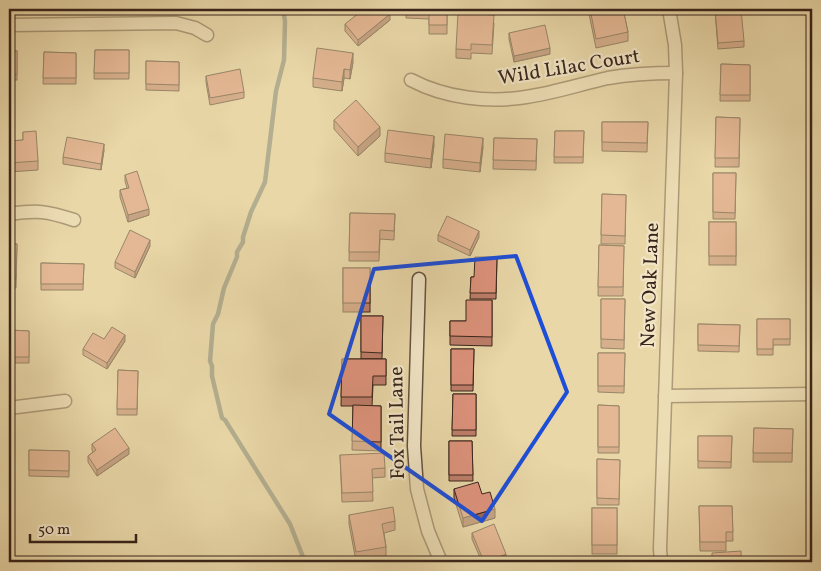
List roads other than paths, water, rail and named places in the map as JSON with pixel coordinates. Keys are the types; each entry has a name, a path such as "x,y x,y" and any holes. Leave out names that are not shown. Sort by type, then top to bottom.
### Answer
{"street":[{"name":"New Oak Lane","path":"661,562 676,73 675,45 669,9"},
{"path":"9,25 176,23 195,28 207,35"},
{"name":"Wild Lilac Court","path":"411,80 437,91 456,95 481,99 503,99 526,98 607,78 676,73"},
{"path":"9,214 33,211 48,212 74,220"},
{"name":"Fox Tail Lane","path":"419,278 414,446 417,489 428,531 442,562"},
{"path":"666,396 812,394"},
{"path":"9,408 65,401"}],"waterway":[{"path":"283,9 285,21 284,60 276,91 265,182 251,212 243,242 237,252 237,257 224,288 218,314 213,324 210,361 222,418 290,524 305,562"}]}
